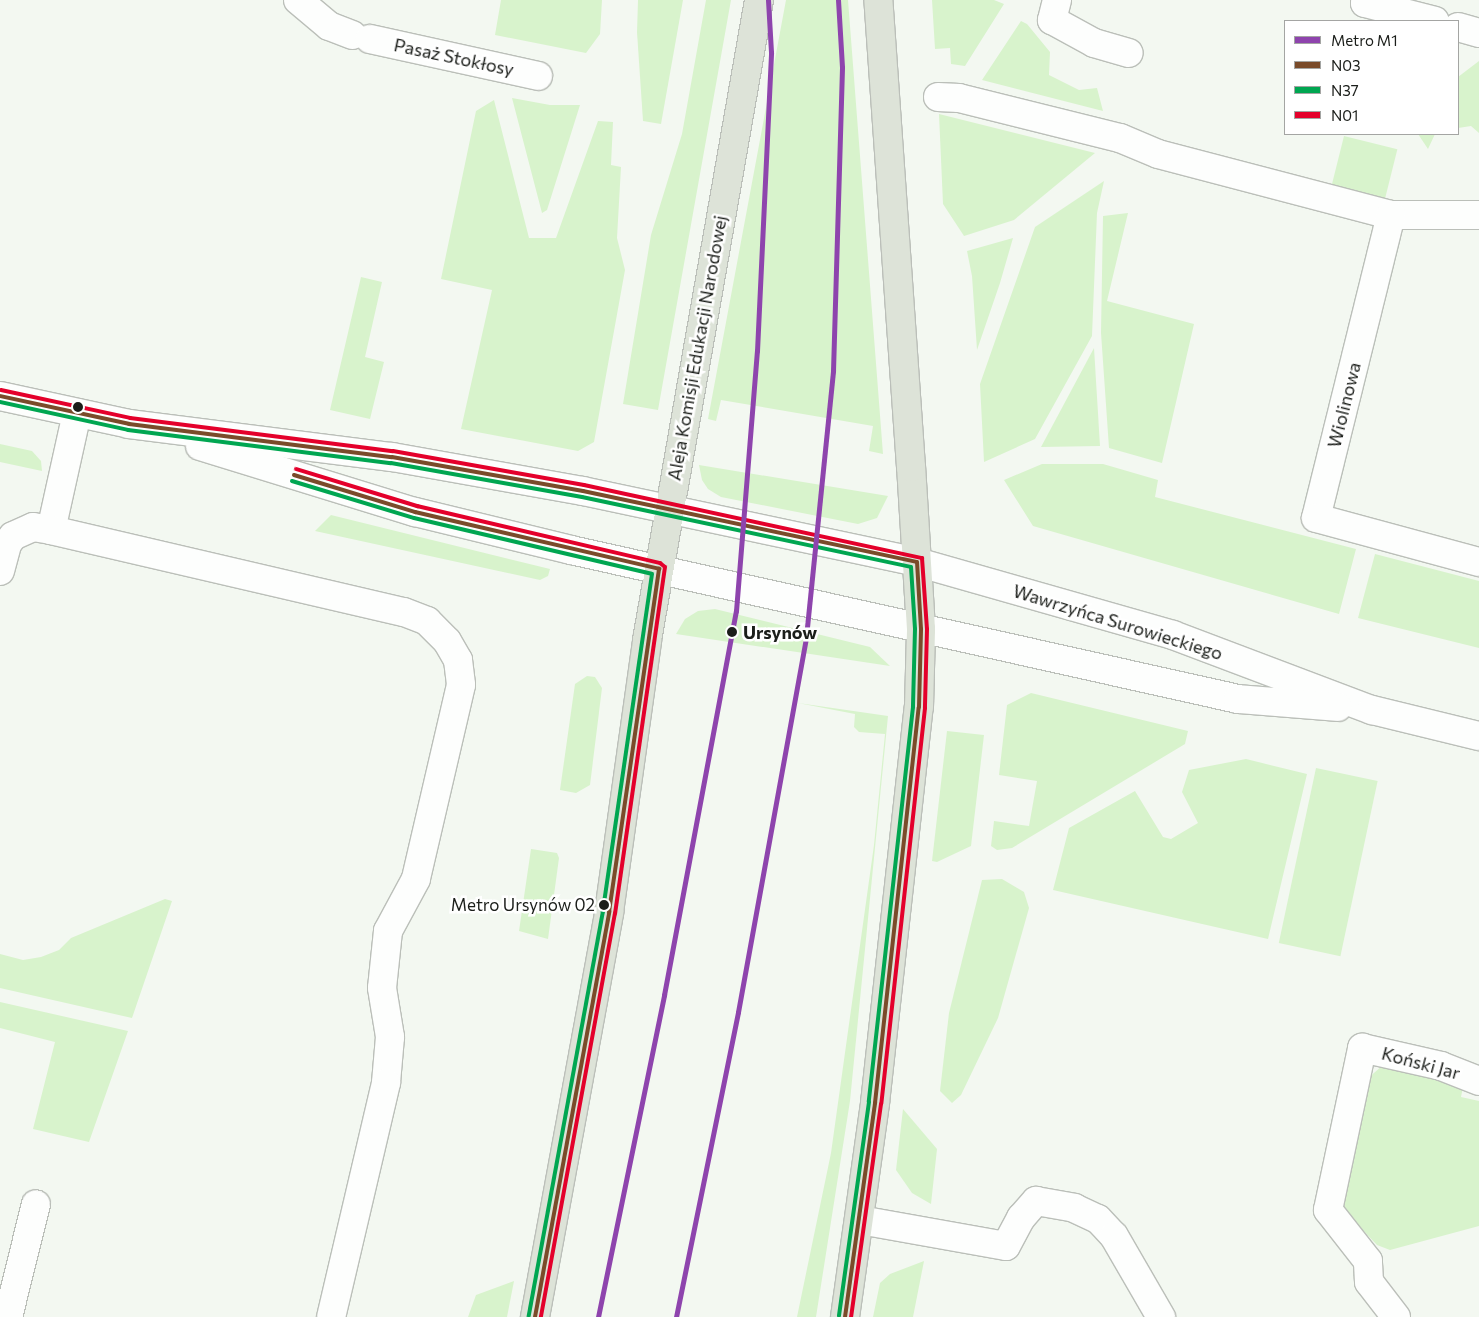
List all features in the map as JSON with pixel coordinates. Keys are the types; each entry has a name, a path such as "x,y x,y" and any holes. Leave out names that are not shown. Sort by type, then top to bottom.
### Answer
{"main road":[{"name":"Aleja Komisji Edukacji Narodowej","path":"535,1317 609,912 659,569 759,0"},
{"path":"844,1317 860,1220 918,715 921,629 878,0"}],"street":[{"name":"Pasaż Stokłosy","path":"298,0 329,26 361,37 538,76"},
{"path":"1058,0 1052,20 1094,42 1130,53"},
{"path":"1366,2 1432,20"},
{"path":"1459,27 1479,33"},
{"path":"938,97 960,98 1120,138 1158,154 1391,214 1479,215"},
{"name":"Wiolinowa","path":"1391,214 1316,518 1479,562"},
{"path":"0,396 128,424"},
{"path":"51,530 77,413"},
{"name":"Wawrzyńca Surowieckiego","path":"128,424 392,457 669,509 917,562 1173,635 1372,710 1479,736"},
{"name":"Wawrzyńca Surowieckiego","path":"128,424 415,512 659,569 1238,699 1372,710"},
{"path":"0,571 6,544 13,536 33,527 51,530 404,612 427,622 447,641 458,660 461,685 416,879 388,931 382,988 390,1037 384,1100 331,1317"},
{"name":"Koński Jar","path":"1396,1317 1369,1282 1368,1261 1328,1210 1362,1048 1441,1066 1479,1081"},
{"path":"860,1220 1006,1246 1021,1218 1036,1201 1074,1208 1098,1219 1114,1236 1161,1317"},
{"path":"8,1317 36,1204"}],"green space":[{"path":"501,0 602,0 600,34 586,53 495,35"},
{"path":"638,0 683,0 661,124 643,121 637,32"},
{"path":"706,0 731,0 658,410 623,404 651,235 682,134"},
{"path":"786,0 848,0 883,454 869,451 873,426 721,400 716,421 708,419"},
{"path":"932,0 994,0 1004,4 965,66 951,64 950,48 935,49"},
{"path":"1021,21 1027,24 1050,52 1049,75 1079,90 1097,88 1103,111 982,80"},
{"path":"1479,61 1479,133 1471,126 1459,128 1459,76"},
{"path":"512,98 550,105 580,105 547,210 542,213"},
{"path":"494,100 529,238 556,238 598,121 613,122 611,165 621,167 617,238 625,270 594,442 578,451 461,429 492,290 441,279 476,111"},
{"path":"939,114 1095,153 1014,220 964,236 943,204"},
{"path":"1419,135 1435,135 1428,149"},
{"path":"1344,136 1397,149 1385,199 1332,185"},
{"path":"1104,181 1097,213 1092,336 1035,439 984,462 980,384 1035,227"},
{"path":"1128,213 1107,301 1194,324 1162,463 1109,448 1101,333 1103,216"},
{"path":"1013,238 977,350 972,276 967,251"},
{"path":"361,277 382,282 365,357 384,362 370,419 330,410"},
{"path":"1094,348 1100,446 1041,447"},
{"path":"0,444 32,451 41,461 42,471 0,462"},
{"path":"1042,464 1103,464 1158,480 1155,497 1356,549 1339,614 1033,526 1004,480"},
{"path":"699,465 888,496 877,518 858,524 721,497 708,489 702,480"},
{"path":"331,515 550,569 548,576 540,580 315,531"},
{"path":"1375,554 1479,581 1479,648 1358,618"},
{"path":"715,609 870,647 890,666 676,634 685,619 698,611"},
{"path":"587,676 595,677 602,688 590,785 576,793 560,790 575,684"},
{"path":"1031,693 1188,731 1185,744 1012,848 997,850 991,846 994,821 1029,826 1037,781 999,775 1007,705"},
{"path":"798,703 888,716 850,1101 816,1317 797,1317 831,1153 874,845 885,734 859,732 854,727 855,714"},
{"path":"947,731 984,735 971,846 937,862 932,861"},
{"path":"1246,759 1307,774 1268,939 1053,890 1069,828 1135,791 1163,837 1171,839 1198,823 1182,792 1189,770"},
{"path":"1316,768 1378,781 1340,956 1279,943"},
{"path":"531,849 557,853 559,858 548,939 519,931"},
{"path":"1002,879 1024,892 1029,908 998,1018 961,1095 952,1103 940,1091 949,1013 982,880"},
{"path":"165,899 172,901 132,1018 0,988 0,954 23,960 41,957 59,950 71,938"},
{"path":"0,1002 128,1031 89,1142 33,1129 55,1042 0,1028"},
{"path":"1383,1065 1463,1087 1461,1097 1479,1101 1479,1226 1390,1250 1377,1245 1342,1208 1366,1080"},
{"path":"903,1109 937,1149 931,1204 912,1193 896,1170"},
{"path":"924,1261 913,1317 873,1317 880,1283 890,1274"},
{"path":"514,1281 507,1317 468,1317 476,1295"}],"metro line":[{"name":"M1","path":"598,1317 664,995 736,611 757,351 771,52 768,0"},
{"name":"M1","path":"676,1317 738,1012 806,637 833,371 842,67 838,0"}],"transit line":[{"name":"N01","path":"1,390 130,418 393,451 584,485 922,558 927,629 925,708 881,1104 851,1317"},
{"name":"N03","path":"0,396 129,424 392,457 583,491 917,562"},
{"name":"N37","path":"0,402 128,430 391,463 582,497 911,567 915,629 913,707 869,1102 839,1316"},
{"name":"N01","path":"296,469 417,506 660,563 665,567 615,913 541,1317"},
{"name":"N03","path":"294,475 415,512 659,569"},
{"name":"N37","path":"292,481 414,518 652,574 603,911 529,1316"},
{"name":"N03","path":"845,1317 875,1103 919,707 921,629 917,562"},
{"name":"N03","path":"535,1317 609,912 659,569"}],"place":[{"name":"Ursynów","path":"732,632"},
{"name":"Metro Ursynów 02","path":"604,905"}]}
